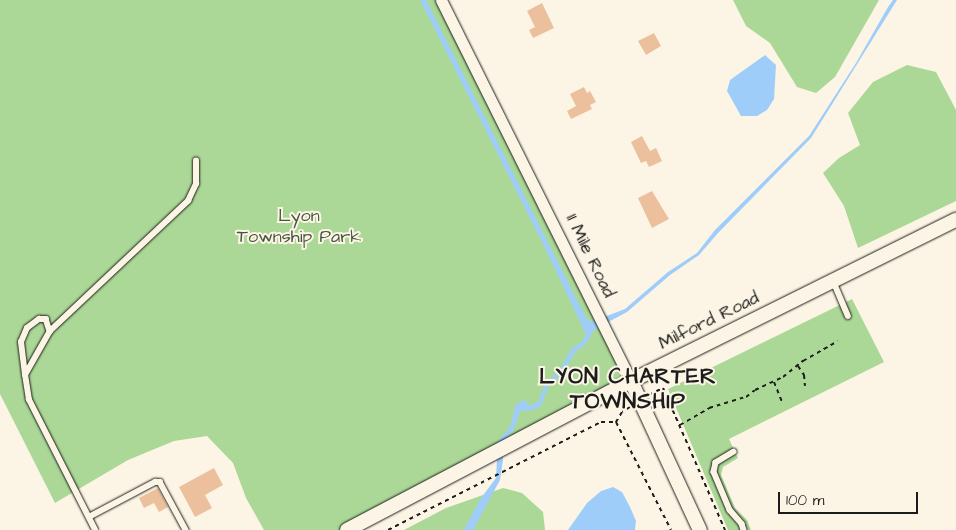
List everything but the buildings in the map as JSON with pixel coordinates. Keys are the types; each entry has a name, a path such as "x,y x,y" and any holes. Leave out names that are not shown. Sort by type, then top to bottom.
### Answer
{"street":[{"name":"11 Mile Road","path":"441,0 630,381 700,530"},
{"name":"Milford Road","path":"347,530 630,381 956,220"}],"lane":[{"path":"25,375 50,332 188,202 196,184 196,161"},
{"path":"833,280 848,316"},
{"path":"50,332 46,319 39,318 27,328 21,342 29,400 95,530"},
{"path":"734,452 716,462 714,472 730,510 744,530"},
{"path":"88,517 155,482 160,482 186,530"}],"path":[{"path":"680,425 709,408 746,398 838,341"},
{"path":"798,366 804,375 805,386"},
{"path":"774,382 782,402"},
{"path":"388,530 602,422 616,422"}],"green space":[{"name":"Lyon Township Park","path":"0,0 440,0 631,381 347,530 264,530 246,498 233,463 207,436 174,441 128,460 55,503 0,394"},
{"path":"733,0 879,0 835,77 816,93 797,87 770,43 746,26"},
{"path":"907,65 936,72 956,110 956,201 858,248 844,206 823,173 839,158 860,145 848,113 873,82"},
{"path":"852,299 884,362 729,439 738,458 723,467 721,475 735,508 747,520 751,530 728,530 668,389"},
{"path":"503,488 522,493 543,512 545,530 404,530 446,508"}],"water":[{"path":"420,0 426,0 586,318 591,322 625,309 668,272 697,253 715,230 809,136 856,63 888,7 893,0 897,0 811,138 699,255 670,275 627,312 595,329 585,345 576,351 562,374 549,385 541,406 533,410 520,411 514,429 503,442 500,480 473,530 464,530 481,498 496,478 498,441 510,427 516,404 526,400 528,406 538,402 547,379 550,379 559,371 572,348 582,342 586,334 543,244"},
{"path":"765,55 776,65 774,99 767,110 757,116 741,116 727,91 730,80"},
{"path":"613,487 622,492 630,507 636,521 635,530 568,530 587,503 601,491"}],"district":[{"name":"LYON CHARTER TOWNSHIP","path":"628,388"}]}
